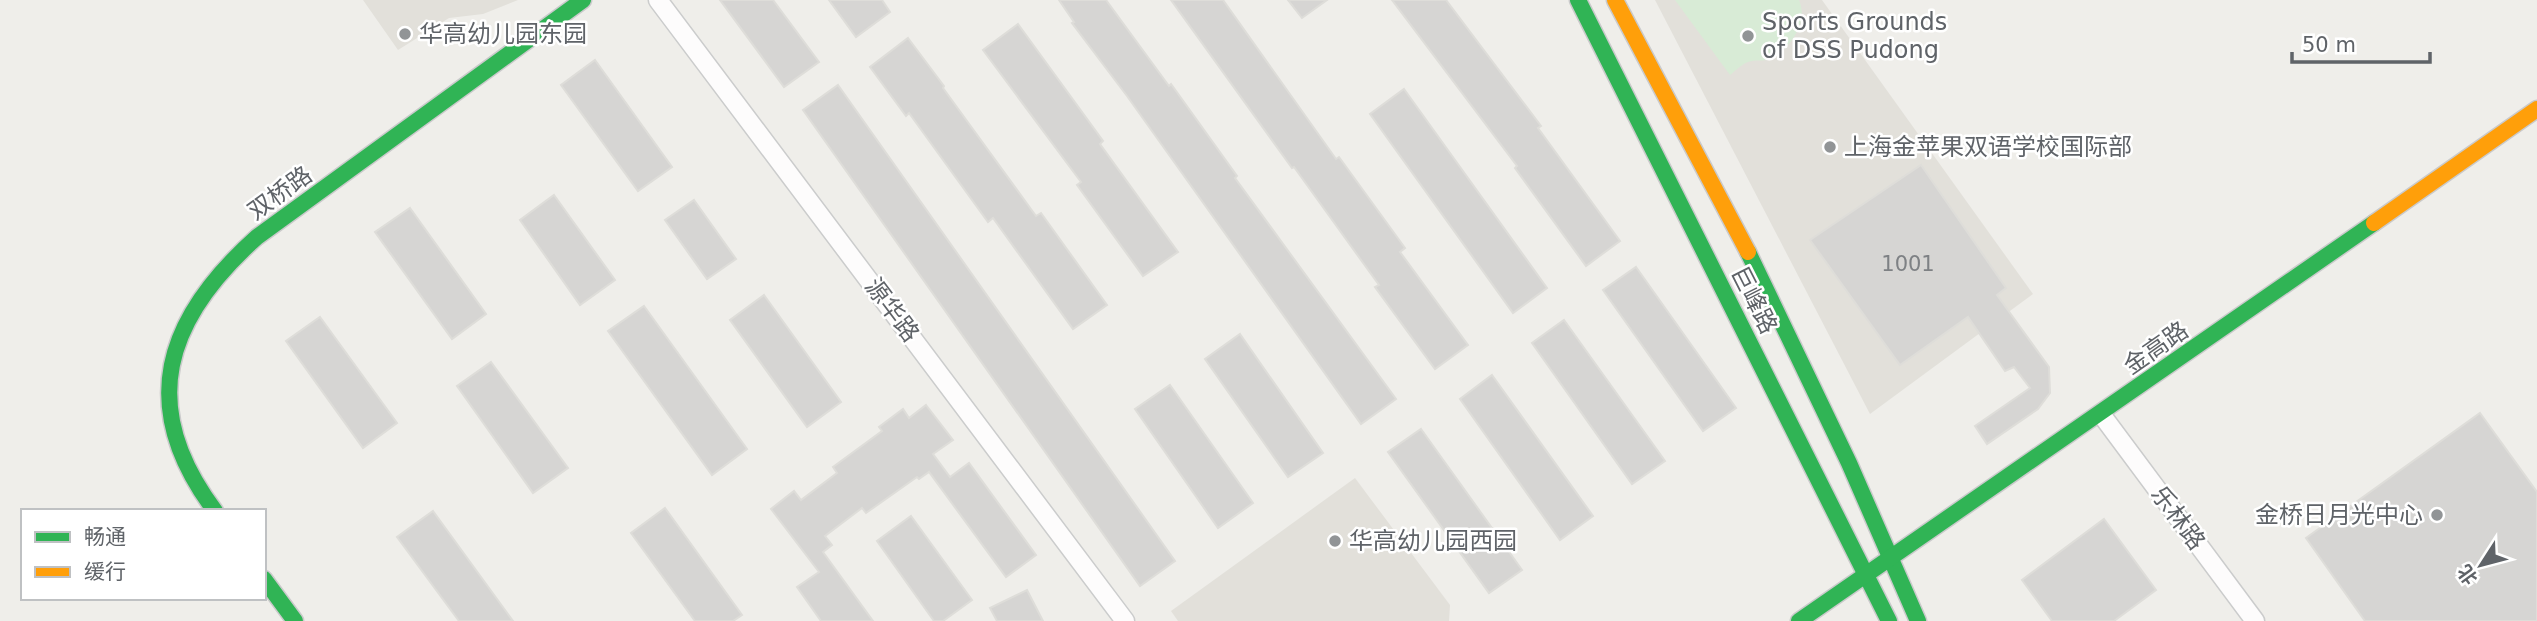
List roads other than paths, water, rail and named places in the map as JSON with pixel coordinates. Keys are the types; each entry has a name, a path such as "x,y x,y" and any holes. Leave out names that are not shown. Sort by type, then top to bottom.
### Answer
{"main road":[{"name":"双桥路","path":"214,509 181,456 172,422 169,389 173,355 184,326 203,293 225,266 257,237 583,0"},
{"name":"巨峰路","path":"1578,0 1889,621"},
{"name":"巨峰路","path":"1615,0 1650,62 1788,333 1891,556 1918,621"},
{"name":"金高路","path":"1799,621 2537,109"},
{"path":"266,582 295,621"}],"street":[{"name":"源华路","path":"658,0 1125,621"},
{"name":"乐林路","path":"2101,414 2255,621"}],"place":[{"name":"华高幼儿园东园","path":"405,34"},
{"name":"Sports Grounds of DSS Pudong","path":"1748,36"},
{"name":"上海金苹果双语学校国际部","path":"1830,147"},
{"name":"金桥日月光中心","path":"2437,515"},
{"name":"华高幼儿园西园","path":"1335,541"}]}
